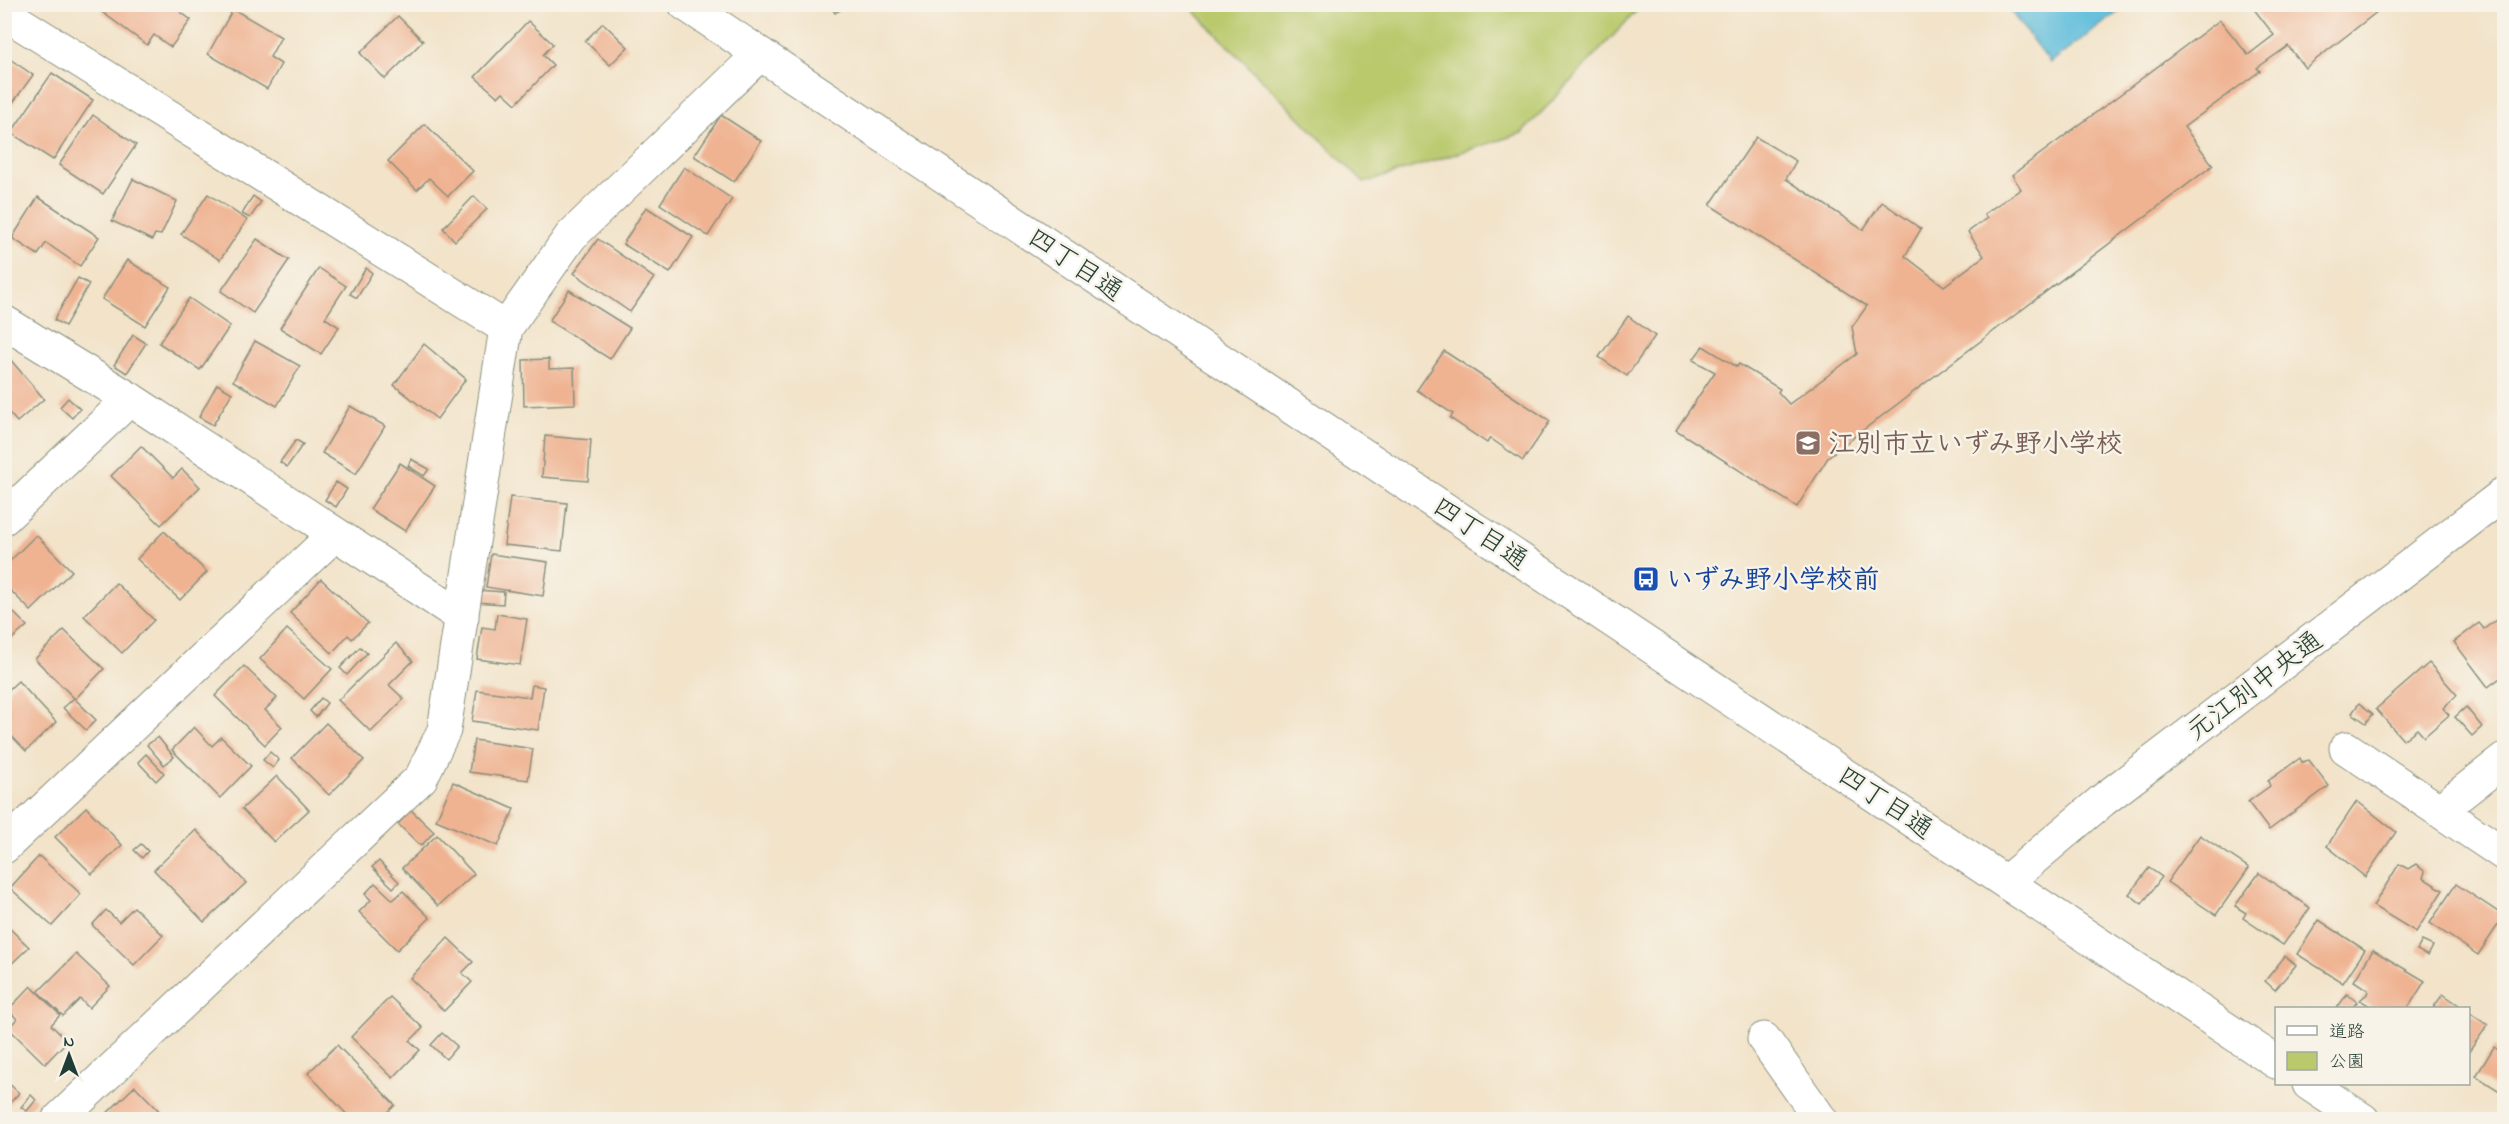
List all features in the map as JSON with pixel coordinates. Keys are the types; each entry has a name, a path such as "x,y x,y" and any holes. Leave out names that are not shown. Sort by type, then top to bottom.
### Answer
{"street":[{"name":"四丁目通","path":"685,4 2275,1061"},
{"path":"4,13 506,328"},
{"path":"58,1119 421,778 444,730 506,328 571,236 760,54"},
{"path":"4,322 130,399 462,617"},
{"path":"4,518 130,399"},
{"name":"元江別中央通","path":"2006,882 2103,800 2505,494"},
{"path":"4,847 334,535"},
{"path":"2346,748 2505,854"},
{"path":"2440,810 2505,760"},
{"path":"1764,1039 1821,1119"},
{"path":"2312,1085 2363,1119"}],"green space":[{"path":"1200,4 1642,5 1522,133 1364,183 1194,11"}],"water":[{"path":"2006,5 2119,5 2122,9 2050,63"}],"building":[{"path":"107,4 170,4 191,20 171,47 154,35 147,45 102,12"},
{"path":"829,4 849,4 835,13"},
{"path":"2250,4 2387,4 2305,68 2288,46 2257,68 2260,71 2184,127 2213,165 1829,456 1797,507 1676,430 1715,372 1693,360 1703,346 1737,367 1739,364 1780,389 1778,392 1789,404 1857,354 1852,327 1867,306 1710,205 1756,137 1796,161 1786,179 1863,230 1882,202 1921,229 1905,256 1944,286 1984,256 1968,232 1987,218 1984,214 2021,189 2012,175 2220,20 2248,55 2274,35"},
{"path":"233,9 281,37 270,57 281,64 267,89 208,54"},
{"path":"398,16 423,41 385,79 360,53"},
{"path":"528,21 553,44 543,55 553,65 516,104 503,92 498,97 475,77"},
{"path":"603,23 628,47 610,65 585,41"},
{"path":"4,55 33,75 4,115"},
{"path":"52,73 93,100 53,160 11,133"},
{"path":"93,115 136,145 103,194 59,165"},
{"path":"721,115 761,141 734,182 694,156"},
{"path":"425,124 473,171 448,196 429,178 417,190 388,161"},
{"path":"684,167 732,199 708,236 660,204"},
{"path":"133,179 177,201 161,235 155,234 152,240 112,221"},
{"path":"208,194 247,220 220,260 181,234"},
{"path":"253,196 261,202 250,218 242,214"},
{"path":"474,196 487,209 455,241 443,228"},
{"path":"38,197 99,237 80,266 46,243 38,255 12,238"},
{"path":"646,207 693,237 670,273 623,244"},
{"path":"257,239 289,260 253,313 221,291"},
{"path":"598,239 654,278 630,312 574,273"},
{"path":"127,260 170,287 145,326 102,299"},
{"path":"319,268 346,286 325,318 339,327 321,354 280,328"},
{"path":"366,268 372,273 357,298 350,294"},
{"path":"78,278 89,284 65,326 54,320"},
{"path":"569,290 630,328 610,359 549,321"},
{"path":"189,298 230,326 200,370 159,343"},
{"path":"1628,316 1655,336 1627,376 1599,357"},
{"path":"133,335 146,343 127,373 114,365"},
{"path":"255,341 300,366 277,406 233,381"},
{"path":"424,344 466,379 437,419 394,385"},
{"path":"1444,351 1550,421 1523,461 1490,438 1487,443 1450,418 1453,414 1417,390"},
{"path":"9,358 44,399 17,422 4,407 4,362"},
{"path":"549,359 549,369 574,368 575,404 524,406 523,360"},
{"path":"217,384 232,393 213,425 199,417"},
{"path":"68,398 80,409 72,418 60,407"},
{"path":"350,406 385,426 356,474 322,453"},
{"path":"545,436 591,440 588,481 542,477"},
{"path":"296,440 303,444 287,467 280,462"},
{"path":"141,446 173,478 182,469 200,487 161,525 111,476"},
{"path":"411,459 429,469 424,476 408,466"},
{"path":"400,463 435,486 405,531 370,509"},
{"path":"336,482 347,489 336,507 325,500"},
{"path":"510,497 567,503 562,551 504,545"},
{"path":"164,531 207,572 180,600 137,559"},
{"path":"36,535 72,571 31,611 4,584 4,567"},
{"path":"491,554 548,562 543,596 486,587"},
{"path":"321,579 368,623 352,639 348,635 332,653 290,613"},
{"path":"116,583 154,620 122,653 84,616"},
{"path":"476,590 504,592 503,604 475,602"},
{"path":"4,603 27,626 4,646"},
{"path":"497,614 527,619 520,665 477,659 482,627 495,629"},
{"path":"2496,620 2504,631 2504,675 2488,687 2454,642 2479,623 2484,629"},
{"path":"287,629 332,669 304,699 260,659"},
{"path":"64,630 104,669 75,699 96,720 86,730 63,708 74,698 35,659"},
{"path":"396,643 413,661 389,685 404,699 371,732 338,700"},
{"path":"360,647 367,653 347,675 340,668"},
{"path":"2429,663 2457,695 2443,708 2449,715 2424,737 2417,729 2403,740 2376,709"},
{"path":"244,666 277,698 265,710 282,727 265,745 215,696"},
{"path":"18,681 56,722 26,751 4,728 4,694"},
{"path":"532,685 544,687 538,730 472,721 477,690 530,697"},
{"path":"321,698 327,703 316,717 310,711"},
{"path":"2359,703 2373,714 2366,723 2352,713"},
{"path":"2466,707 2482,727 2472,736 2455,717"},
{"path":"326,723 364,760 329,795 292,758"},
{"path":"194,727 212,746 221,737 251,766 220,798 172,750"},
{"path":"158,737 174,757 164,765 147,745"},
{"path":"474,740 533,749 528,780 469,772"},
{"path":"270,752 279,760 273,768 263,760"},
{"path":"146,754 164,773 156,781 138,762"},
{"path":"2300,758 2302,762 2309,760 2329,786 2269,830 2248,802 2270,786 2268,781"},
{"path":"277,776 309,810 274,842 242,809"},
{"path":"453,782 514,809 498,846 436,820"},
{"path":"2357,801 2396,832 2365,877 2327,846"},
{"path":"86,807 122,845 92,874 55,837"},
{"path":"411,810 434,832 421,846 398,824"},
{"path":"196,830 246,883 204,922 154,870"},
{"path":"437,835 474,874 438,906 402,868"},
{"path":"2200,835 2249,868 2216,915 2167,882"},
{"path":"141,844 148,851 142,858 134,850"},
{"path":"39,856 81,894 52,926 10,888"},
{"path":"379,861 399,882 393,888 372,867"},
{"path":"2399,864 2408,869 2416,864 2425,872 2423,878 2443,890 2416,932 2373,906"},
{"path":"2149,868 2162,877 2142,904 2129,894"},
{"path":"2259,873 2310,908 2283,945 2243,918 2246,913 2235,906"},
{"path":"375,883 393,900 403,891 430,918 397,950 359,912 371,900 365,894"},
{"path":"2456,884 2504,916 2478,955 2430,923"},
{"path":"134,907 163,935 134,965 92,925 106,910 119,922"},
{"path":"2319,920 2365,950 2343,983 2297,954"},
{"path":"4,923 29,947 4,971"},
{"path":"448,938 473,962 462,973 472,982 444,1011 410,978"},
{"path":"2422,941 2433,946 2428,956 2417,950"},
{"path":"2373,950 2425,981 2409,1007 2371,1007 2360,1000 2368,990 2354,981"},
{"path":"2504,950 2504,963 2498,958"},
{"path":"76,954 110,986 89,1008 80,999 63,1016 38,992"},
{"path":"2285,956 2296,965 2275,990 2265,981"},
{"path":"31,986 60,1015 51,1025 67,1041 45,1064 8,1028 17,1019 8,1010"},
{"path":"2347,994 2357,1002 2353,1007 2338,1007"},
{"path":"2443,994 2462,1007 2434,1007"},
{"path":"390,997 423,1028 410,1041 420,1050 393,1078 351,1037"},
{"path":"2470,1013 2488,1025 2470,1050"},
{"path":"442,1033 457,1046 446,1059 431,1045"},
{"path":"337,1045 395,1105 380,1120 352,1120 308,1073"},
{"path":"2494,1047 2504,1054 2504,1094 2476,1076"},
{"path":"4,1079 19,1093 4,1109"},
{"path":"135,1086 168,1120 100,1120"},
{"path":"31,1095 36,1100 27,1111 21,1107"}],"place":[{"name":"江別市立いずみ野小学校","path":"1808,443"},
{"name":"いずみ野小学校前","path":"1646,579"}]}
